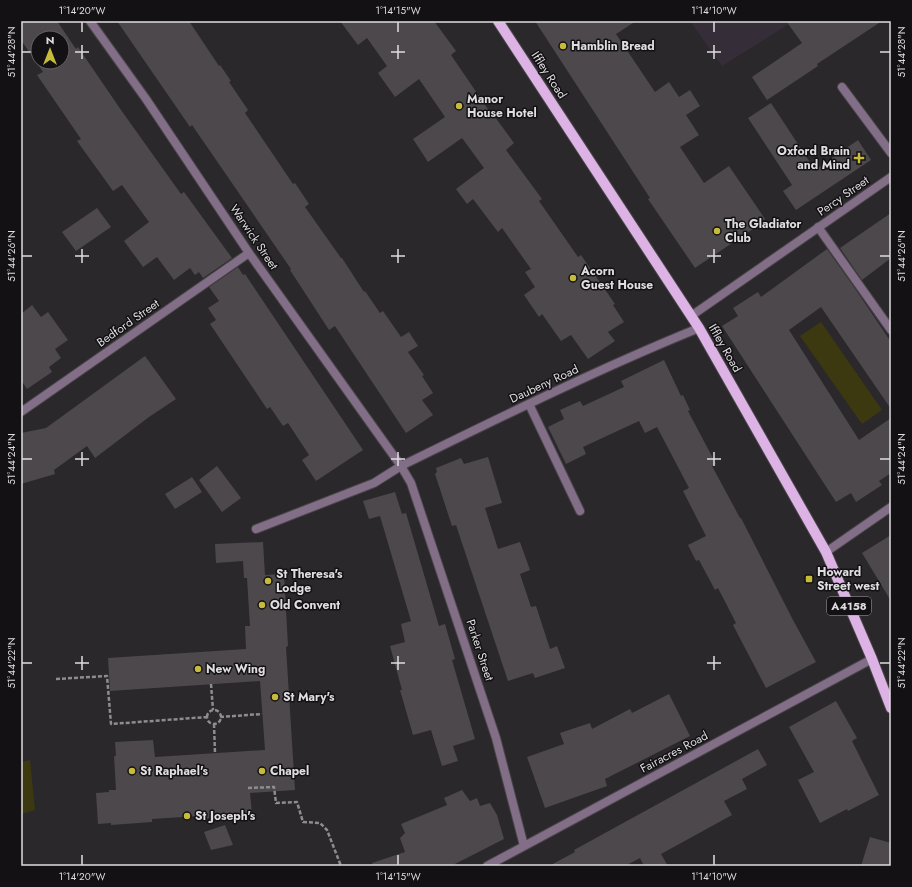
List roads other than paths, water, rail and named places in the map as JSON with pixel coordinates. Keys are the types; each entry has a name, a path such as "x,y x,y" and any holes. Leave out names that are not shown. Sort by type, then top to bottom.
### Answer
{"main road":[{"name":"Iffley Road","path":"498,21 699,328 826,552 872,659 891,708"}],"street":[{"name":"Warwick Street","path":"90,21 146,99 249,253 401,466"},
{"path":"842,87 891,153"},
{"name":"Percy Street","path":"691,316 891,177"},
{"path":"818,227 891,330"},
{"name":"Bedford Street","path":"21,412 249,253"},
{"name":"Daubeny Road","path":"256,529 374,482 401,466 529,404 699,328"},
{"path":"529,404 580,511"},
{"name":"Parker Street","path":"401,466 411,483 496,738 524,846"},
{"path":"826,552 891,507"},
{"name":"Fairacres Road","path":"487,866 872,659"}],"place":[{"name":"Hamblin Bread","path":"563,46"},
{"name":"Manor House Hotel","path":"459,106"},
{"name":"Oxford Brain and Mind","path":"859,158"},
{"name":"The Gladiator Club","path":"717,231"},
{"name":"Acorn Guest House","path":"573,278"},
{"name":"Howard Street west","path":"809,579"},
{"name":"St Theresa's Lodge","path":"268,581"},
{"name":"Old Convent","path":"262,605"},
{"name":"New Wing","path":"198,669"},
{"name":"St Mary's","path":"275,697"},
{"name":"St Raphael's","path":"132,771"},
{"name":"Chapel","path":"262,771"},
{"name":"St Joseph's","path":"187,816"}]}
